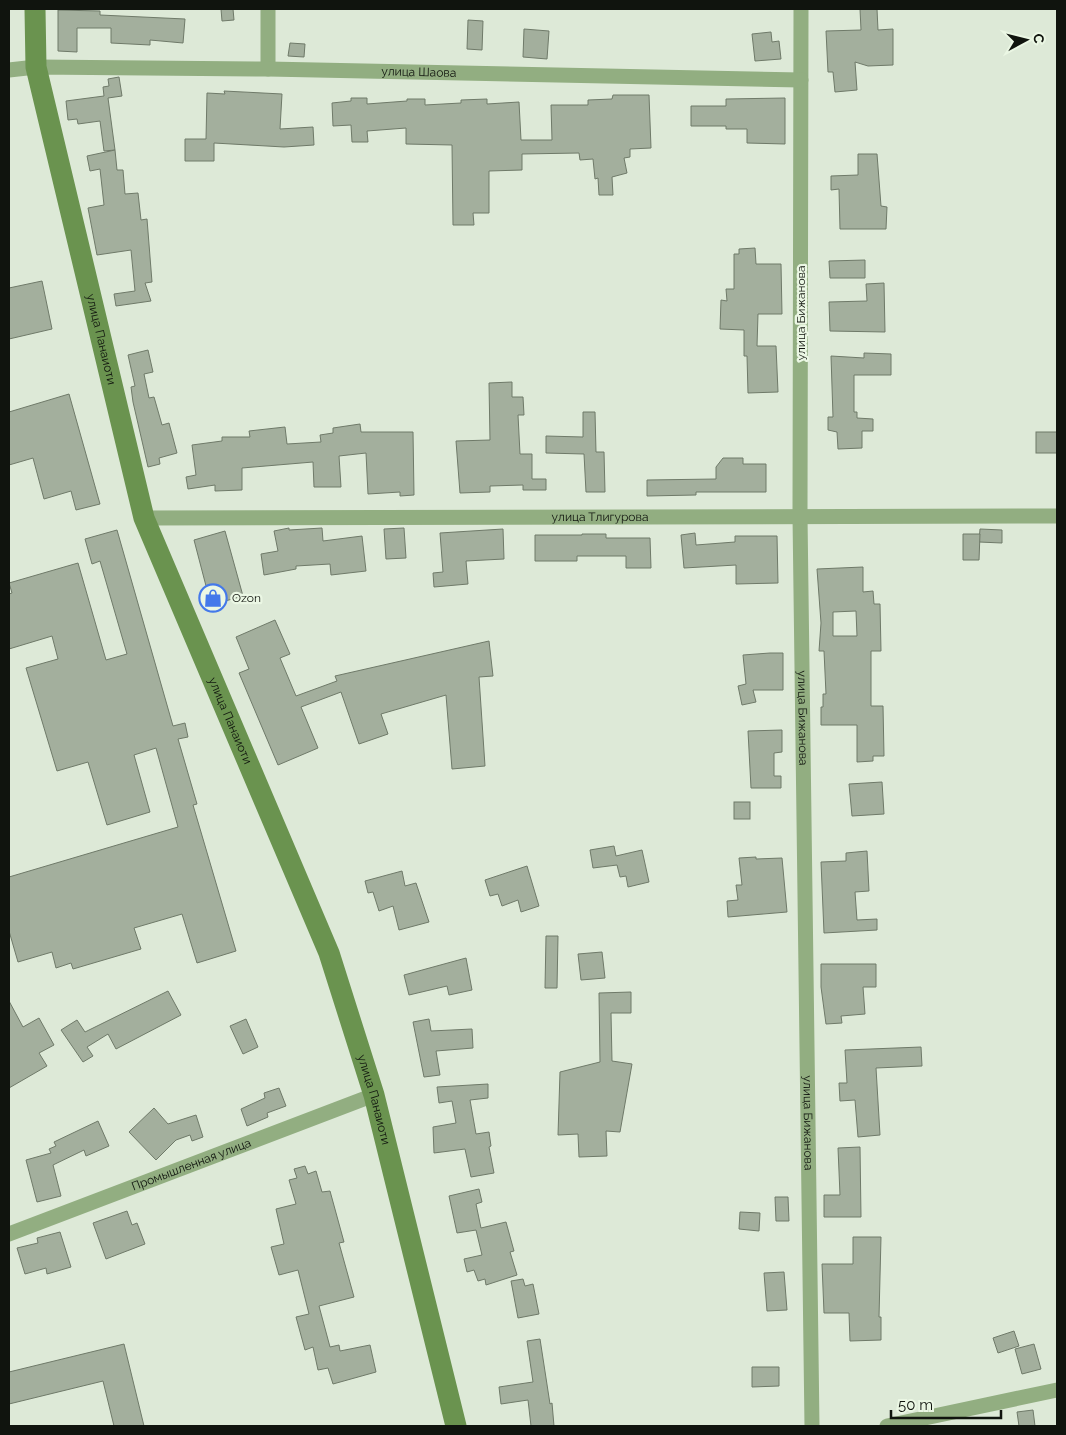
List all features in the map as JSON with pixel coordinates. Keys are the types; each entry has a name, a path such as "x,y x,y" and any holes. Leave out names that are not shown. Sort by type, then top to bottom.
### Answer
{"street":[{"name":"улица Панаиоти","path":"35,9 36,67 144,518 329,953 374,1095 456,1426"},
{"path":"268,9 268,69"},
{"name":"улица Бижанова","path":"801,9 800,516 812,1426"},
{"name":"улица Шаова","path":"9,70 36,67 268,69 801,80"},
{"name":"улица Тлигурова","path":"144,518 1057,516"},
{"name":"Промышленная улица","path":"9,1234 374,1095"},
{"path":"887,1426 1057,1390"}],"building":[{"path":"221,9 233,9 234,20 222,21"},
{"path":"860,9 877,9 878,30 893,29 893,65 868,66 855,62 857,90 835,92 833,72 828,72 826,31 861,30"},
{"path":"58,10 100,11 100,15 185,19 183,43 150,40 150,45 111,43 111,28 77,28 77,52 58,51"},
{"path":"468,20 483,21 482,50 467,49"},
{"path":"524,29 549,31 547,59 523,57"},
{"path":"771,32 772,42 779,41 781,59 755,61 752,34"},
{"path":"290,43 305,44 304,57 288,56"},
{"path":"119,77 122,96 108,98 115,150 104,151 100,121 78,124 77,119 68,120 66,101 104,96 103,87 109,86 108,79"},
{"path":"224,91 282,94 280,129 313,127 314,145 284,147 214,143 214,161 185,161 185,139 206,139 207,93 225,94"},
{"path":"613,95 649,95 651,148 630,149 630,157 624,158 627,173 612,177 613,195 599,195 598,178 595,179 593,159 580,160 579,153 522,154 522,170 489,171 489,213 473,213 474,225 453,225 452,145 406,144 406,128 367,131 368,142 352,142 351,125 333,126 332,103 351,101 351,98 367,98 367,104 407,101 407,99 425,99 425,105 461,103 461,100 487,99 487,104 519,102 521,140 552,140 551,105 588,105 588,100 612,99"},
{"path":"785,98 785,144 747,143 747,129 726,129 726,126 691,126 691,106 726,106 726,99"},
{"path":"115,150 117,170 123,170 125,194 138,193 141,220 147,219 152,282 145,283 151,301 116,306 114,294 135,291 131,250 97,255 88,208 104,205 100,169 90,171 87,156"},
{"path":"858,154 877,154 881,206 887,207 886,229 840,229 839,189 831,190 831,176 858,175"},
{"path":"755,248 756,264 781,264 782,314 758,314 757,346 776,346 778,392 748,393 747,356 744,356 744,330 720,329 721,300 727,301 726,289 734,289 734,254 739,254 739,249"},
{"path":"865,260 865,278 830,278 829,261"},
{"path":"42,281 52,329 9,339 9,288"},
{"path":"884,283 885,332 830,331 829,302 867,301 866,284"},
{"path":"148,350 153,372 144,374 149,398 154,397 162,425 169,423 177,453 159,458 160,464 148,467 133,402 131,387 135,386 128,355"},
{"path":"864,353 891,354 891,375 854,375 854,412 857,412 857,418 873,419 873,431 862,431 862,448 838,449 837,432 828,430 828,417 833,417 831,356 864,358"},
{"path":"512,382 512,397 523,397 524,415 518,415 520,454 532,454 532,479 546,479 546,490 523,490 523,485 490,486 490,492 460,493 456,441 490,440 489,383"},
{"path":"69,394 100,504 76,510 71,491 44,499 33,458 9,465 9,412"},
{"path":"583,412 595,412 596,452 604,452 605,492 586,492 584,454 546,453 546,436 583,437"},
{"path":"360,424 361,432 413,432 414,495 400,496 400,492 368,494 366,453 339,456 341,487 314,487 313,462 242,468 242,490 215,491 215,485 188,489 186,477 196,475 192,445 222,441 222,437 250,437 249,431 285,427 287,444 321,442 320,435 333,433 333,428"},
{"path":"1036,432 1057,432 1057,453 1036,453"},
{"path":"723,458 743,458 743,464 766,464 766,492 696,492 696,495 647,496 647,480 716,479 716,467"},
{"path":"289,528 289,530 322,528 323,541 362,536 366,571 331,575 330,564 296,566 296,569 264,575 261,554 278,551 274,531"},
{"path":"404,528 406,558 386,559 384,529"},
{"path":"503,529 504,559 466,561 468,584 434,587 433,573 443,572 440,533"},
{"path":"980,529 1002,530 1002,543 979,542"},
{"path":"117,530 173,726 185,723 188,737 178,739 197,804 193,805 236,951 197,963 182,914 134,928 141,949 73,969 71,963 56,968 52,952 18,962 9,931 9,877 178,827 156,748 134,755 150,812 107,825 88,762 57,771 26,668 58,659 52,636 9,649 9,594 12,593 9,583 78,563 106,660 127,654 100,561 92,564 85,539"},
{"path":"225,531 243,596 211,605 194,540"},
{"path":"695,533 696,545 735,542 735,536 777,536 778,583 736,584 736,565 684,568 681,535"},
{"path":"606,534 606,538 650,538 651,568 626,568 626,556 577,556 577,561 535,561 535,535"},
{"path":"963,534 980,534 979,560 963,560"},
{"path":"863,567 863,592 873,591 874,604 880,604 881,651 871,651 871,706 883,706 884,756 873,756 873,761 857,762 857,725 821,725 823,694 826,694 824,651 819,651 821,623 817,569","holes":["856,611 857,636 833,636 833,612"]},
{"path":"275,620 290,654 280,658 296,696 337,681 335,676 489,641 493,676 479,677 485,766 452,769 446,695 381,714 388,734 359,744 341,692 301,707 318,748 278,765 239,673 249,669 236,637"},
{"path":"783,653 783,690 753,690 756,702 742,705 738,686 746,684 743,655"},
{"path":"782,730 782,752 774,753 774,776 781,776 781,788 751,788 748,731"},
{"path":"882,782 884,814 852,816 849,784"},
{"path":"734,802 750,802 750,819 734,819"},
{"path":"614,846 616,856 642,850 649,882 628,887 626,876 620,877 617,865 593,868 590,850"},
{"path":"867,851 869,891 855,892 857,920 877,919 877,930 824,933 821,862 846,861 846,853"},
{"path":"756,857 756,859 782,858 787,912 728,917 727,901 738,900 736,885 742,885 739,858"},
{"path":"527,866 539,906 521,912 518,900 502,906 498,894 490,896 485,880"},
{"path":"402,871 405,886 416,883 429,922 399,930 393,906 379,911 373,892 368,893 365,881"},
{"path":"546,936 558,936 557,988 545,988"},
{"path":"602,952 605,978 581,980 578,954"},
{"path":"466,958 472,990 449,995 447,986 409,995 404,975"},
{"path":"821,964 876,964 876,987 863,987 865,1014 841,1016 842,1023 826,1024 821,987"},
{"path":"168,991 181,1015 116,1049 108,1034 87,1047 93,1056 83,1062 61,1030 77,1020 85,1032"},
{"path":"631,992 631,1013 611,1013 612,1061 632,1064 620,1132 606,1131 607,1156 579,1157 578,1134 558,1135 560,1072 600,1062 599,993"},
{"path":"9,1001 23,1027 39,1018 54,1045 39,1053 47,1066 9,1088"},
{"path":"246,1019 258,1047 243,1054 230,1026"},
{"path":"429,1019 431,1031 472,1029 473,1048 436,1051 440,1075 424,1077 413,1022"},
{"path":"921,1047 922,1066 876,1068 880,1135 858,1137 855,1100 840,1101 839,1083 847,1083 845,1050"},
{"path":"488,1084 488,1098 470,1100 476,1134 489,1132 491,1146 489,1147 494,1173 471,1177 465,1149 434,1153 433,1127 456,1123 452,1101 439,1103 437,1087"},
{"path":"279,1088 286,1106 267,1113 268,1117 247,1126 241,1109 265,1098 264,1093"},
{"path":"154,1108 168,1124 196,1115 203,1137 192,1141 190,1135 176,1140 156,1160 129,1132"},
{"path":"98,1121 109,1146 86,1156 84,1150 53,1165 61,1196 37,1202 26,1160 51,1153 49,1149 56,1146 54,1142"},
{"path":"860,1147 861,1217 824,1217 824,1195 840,1195 838,1148"},
{"path":"305,1166 308,1174 316,1171 322,1192 330,1191 344,1242 339,1243 354,1297 319,1306 330,1347 339,1345 340,1351 370,1345 376,1372 333,1384 328,1368 318,1370 313,1347 305,1350 296,1317 309,1314 298,1270 279,1275 271,1247 284,1244 276,1209 296,1204 289,1180 297,1178 294,1169"},
{"path":"479,1189 482,1202 476,1204 481,1228 506,1222 514,1251 510,1252 517,1275 486,1285 485,1279 478,1281 474,1270 467,1272 464,1259 482,1255 476,1230 457,1233 449,1196"},
{"path":"775,1197 788,1197 789,1221 776,1221"},
{"path":"127,1211 132,1225 137,1223 145,1244 106,1259 93,1223"},
{"path":"740,1212 760,1213 759,1231 739,1229"},
{"path":"60,1232 71,1267 47,1274 46,1268 25,1274 17,1248 38,1243 37,1238"},
{"path":"853,1237 881,1237 879,1317 881,1317 881,1340 850,1341 849,1313 824,1313 822,1264 853,1264"},
{"path":"784,1272 787,1310 767,1311 764,1273"},
{"path":"523,1279 525,1286 533,1284 539,1314 518,1318 511,1281"},
{"path":"1014,1331 1019,1346 998,1353 993,1338"},
{"path":"540,1339 550,1404 552,1403 554,1426 531,1426 528,1400 501,1404 499,1387 533,1382 527,1341"},
{"path":"124,1344 144,1426 114,1426 103,1381 9,1404 9,1372"},
{"path":"1034,1344 1041,1369 1022,1374 1015,1349"},
{"path":"752,1367 779,1367 779,1386 752,1387"},
{"path":"1033,1410 1035,1426 1019,1426 1017,1412"}],"place":[{"name":"Ozon","path":"213,598"}]}
